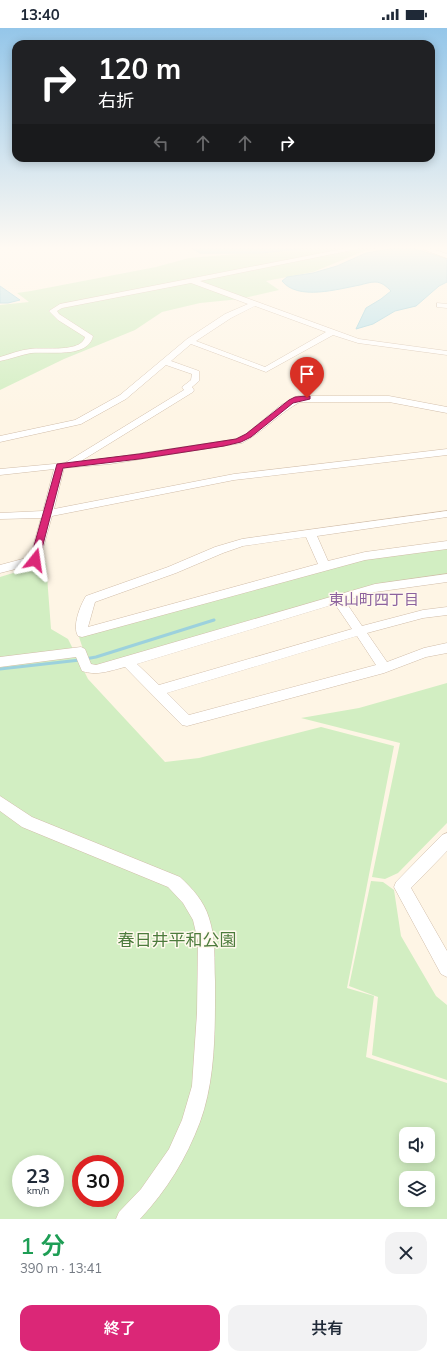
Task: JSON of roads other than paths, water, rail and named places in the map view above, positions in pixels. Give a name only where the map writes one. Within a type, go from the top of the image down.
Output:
[{"type":"street","points":[[0,359],[30,352],[70,350],[82,347],[88,341],[89,336],[84,331],[57,316],[53,311],[60,306],[78,303]]},
{"type":"street","points":[[250,303],[331,333],[358,341],[447,353]]},
{"type":"street","points":[[0,439],[78,422],[123,397],[190,341],[228,316],[254,304]]},
{"type":"street","points":[[190,341],[266,370],[331,333]]},
{"type":"street","points":[[0,569],[35,560],[47,514],[63,466],[190,390],[186,387],[195,381],[196,374],[166,362]]},
{"type":"street","points":[[0,472],[63,466],[239,441],[249,436],[284,407],[298,399],[389,399],[447,410]]},
{"type":"street","points":[[0,516],[47,514],[234,477],[447,452]]},
{"type":"street","points":[[447,514],[242,543],[218,550],[172,570],[90,599],[82,623],[82,633],[365,556],[447,545]]},
{"type":"street","points":[[310,533],[324,566]]},
{"type":"street","points":[[0,662],[81,652],[86,668],[96,670],[128,662],[374,588],[447,578]]},
{"type":"street","points":[[338,599],[384,668]]},
{"type":"street","points":[[156,691],[423,614],[447,612]]},
{"type":"street","points":[[128,662],[187,721],[384,668],[424,653],[447,648]]},
{"type":"street","points":[[0,803],[27,822],[174,882],[189,897],[201,918],[206,942],[206,1013],[201,1086],[191,1121],[176,1156],[148,1196],[126,1219]]},
{"type":"street","points":[[447,840],[402,887],[447,968]]},
{"type":"water","points":[[375,303],[420,303],[416,306],[395,311],[373,324],[356,329],[366,308]]},
{"type":"waterway","points":[[85,659],[96,657],[214,620]]},
{"type":"waterway","points":[[0,669],[80,660]]},
{"type":"district","name":"東山町四丁目","points":[[374,599]]},
{"type":"park label","name":"春日井平和公園","points":[[177,939]]}]
